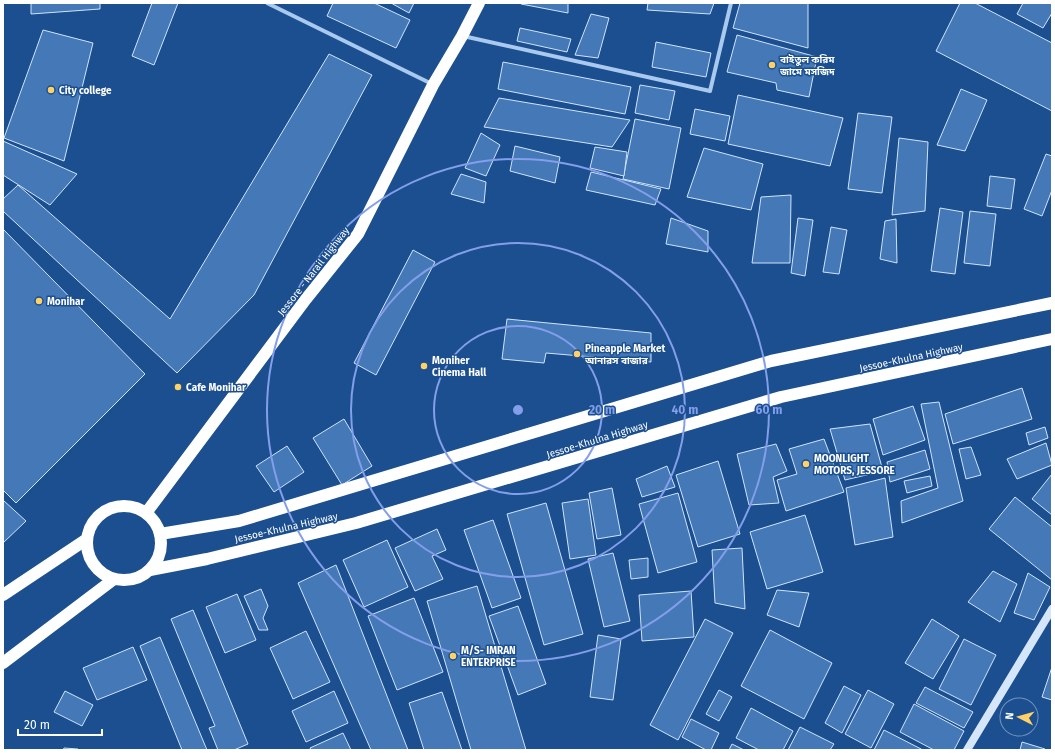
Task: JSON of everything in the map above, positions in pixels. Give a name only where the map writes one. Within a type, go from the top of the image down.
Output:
[{"type":"highway","name":"Jessore - Narail Highway","points":[[146,513],[306,299],[358,234],[433,85],[462,36],[479,3]]},
{"type":"highway","name":"Jessoe-Khulna Highway","points":[[160,534],[239,521],[771,361],[1052,303]]},
{"type":"highway","name":"Jessoe-Khulna Highway","points":[[150,570],[207,559],[356,523],[780,397],[1052,339]]},
{"type":"highway","points":[[121,506],[134,507],[146,513],[154,522],[160,534],[161,547],[158,559],[150,570],[139,577],[126,581],[114,579],[102,574],[93,564],[88,552],[87,540],[90,527],[98,516],[108,509],[121,506]]},
{"type":"highway","points":[[3,595],[87,540]]},
{"type":"highway","points":[[3,663],[114,579]]},
{"type":"street","points":[[267,3],[433,85]]},
{"type":"street","points":[[462,36],[710,91],[731,3]]},
{"type":"street","points":[[967,750],[1052,609]]},
{"type":"building","points":[[31,3],[100,3],[100,9],[31,14]]},
{"type":"building","points":[[152,3],[178,3],[154,65],[132,56]]},
{"type":"building","points":[[333,3],[374,3],[410,20],[396,48],[327,16]]},
{"type":"building","points":[[391,3],[414,3],[409,13]]},
{"type":"building","points":[[568,3],[568,13],[521,4]]},
{"type":"building","points":[[648,3],[714,3],[710,14],[647,10]]},
{"type":"building","points":[[740,3],[808,3],[808,48],[733,28]]},
{"type":"building","points":[[960,3],[975,3],[1052,43],[1052,111],[936,51]]},
{"type":"building","points":[[1023,3],[1052,3],[1052,13],[1043,28],[1017,14]]},
{"type":"building","points":[[591,14],[609,18],[598,58],[575,55]]},
{"type":"building","points":[[520,28],[571,39],[567,52],[517,41]]},
{"type":"building","name":"City college","points":[[43,30],[93,43],[64,161],[4,138]]},
{"type":"building","name":"বাইতুল করিম জামে মসজিদ","points":[[737,35],[817,57],[809,97],[777,90],[776,83],[727,72]]},
{"type":"building","points":[[656,42],[711,53],[706,77],[652,67]]},
{"type":"building","points":[[329,54],[372,75],[254,295],[177,373],[3,211],[3,199],[18,185],[170,319]]},
{"type":"building","points":[[503,62],[631,87],[625,114],[498,89]]},
{"type":"building","points":[[640,85],[675,91],[669,120],[635,113]]},
{"type":"building","points":[[961,89],[987,100],[965,151],[937,145]]},
{"type":"building","points":[[738,95],[843,118],[830,166],[728,144]]},
{"type":"building","points":[[499,98],[630,120],[612,147],[484,127]]},
{"type":"building","points":[[695,109],[730,116],[725,141],[690,134]]},
{"type":"building","points":[[858,113],[892,117],[882,193],[848,189]]},
{"type":"building","points":[[635,119],[681,128],[669,189],[623,179]]},
{"type":"building","points":[[481,133],[500,145],[486,176],[465,168]]},
{"type":"building","points":[[899,138],[928,142],[925,211],[892,215]]},
{"type":"building","points":[[3,141],[77,174],[50,205],[3,175]]},
{"type":"building","points":[[515,146],[560,157],[555,183],[510,171]]},
{"type":"building","points":[[595,147],[627,152],[624,176],[590,168]]},
{"type":"building","points":[[704,148],[763,164],[751,210],[687,197]]},
{"type":"building","points":[[1046,154],[1052,156],[1052,190],[1042,216],[1024,209]]},
{"type":"building","points":[[591,172],[661,189],[655,205],[586,190]]},
{"type":"building","points":[[461,174],[486,182],[484,203],[451,194]]},
{"type":"building","points":[[990,176],[1015,179],[1011,209],[987,206]]},
{"type":"building","points":[[791,195],[790,263],[752,263],[761,197]]},
{"type":"building","points":[[940,208],[963,212],[955,274],[931,271]]},
{"type":"building","points":[[970,211],[996,214],[990,266],[964,263]]},
{"type":"building","points":[[671,218],[708,231],[708,252],[666,244]]},
{"type":"building","points":[[798,218],[813,220],[805,276],[791,273]]},
{"type":"building","points":[[896,219],[897,263],[880,259],[885,221]]},
{"type":"building","points":[[831,227],[847,230],[839,274],[823,272]]},
{"type":"building","name":"Monihar","points":[[3,229],[145,374],[16,503],[3,490]]},
{"type":"building","points":[[413,250],[435,262],[376,375],[354,363]]},
{"type":"building","points":[[507,319],[651,333],[651,362],[546,353],[544,363],[502,359]]},
{"type":"building","points":[[1022,388],[1032,419],[953,444],[945,414]]},
{"type":"building","points":[[939,402],[963,501],[902,523],[901,501],[938,488],[921,404]]},
{"type":"building","points":[[913,406],[925,440],[883,455],[873,419]]},
{"type":"building","points":[[344,419],[372,466],[342,485],[313,438]]},
{"type":"building","points":[[870,424],[883,471],[845,480],[830,429]]},
{"type":"building","points":[[1045,427],[1048,438],[1029,445],[1026,433]]},
{"type":"building","points":[[824,439],[844,492],[786,511],[777,480],[797,474],[789,449]]},
{"type":"building","points":[[1046,443],[1052,465],[1017,479],[1007,459]]},
{"type":"building","points":[[776,444],[787,471],[773,477],[779,503],[749,505],[737,454]]},
{"type":"building","points":[[287,446],[304,472],[274,492],[256,466]]},
{"type":"building","points":[[971,447],[981,475],[966,479],[959,449]]},
{"type":"building","points":[[925,450],[930,469],[890,482],[887,462]]},
{"type":"building","points":[[718,461],[740,534],[698,547],[676,475]]},
{"type":"building","points":[[667,466],[675,487],[642,497],[636,479]]},
{"type":"building","points":[[1052,474],[1052,515],[1032,499]]},
{"type":"building","points":[[930,476],[932,486],[907,493],[904,481]]},
{"type":"building","points":[[885,478],[893,537],[855,545],[846,488]]},
{"type":"building","points":[[612,488],[621,535],[597,539],[589,493]]},
{"type":"building","points":[[678,493],[697,562],[658,573],[639,504]]},
{"type":"building","points":[[1015,497],[1052,527],[1052,580],[989,529]]},
{"type":"building","points":[[588,499],[596,555],[570,559],[562,503]]},
{"type":"building","points":[[3,500],[26,521],[3,543]]},
{"type":"building","points":[[546,503],[583,634],[544,645],[507,514]]},
{"type":"building","points":[[805,515],[823,572],[767,589],[750,532]]},
{"type":"building","points":[[493,520],[521,598],[492,608],[464,530]]},
{"type":"building","points":[[437,529],[446,550],[432,556],[443,579],[415,591],[395,548]]},
{"type":"building","points":[[387,540],[408,587],[364,607],[343,560]]},
{"type":"building","points":[[742,548],[745,609],[715,603],[712,550]]},
{"type":"building","points":[[613,553],[630,621],[604,627],[588,559]]},
{"type":"building","points":[[648,558],[648,577],[631,579],[629,560]]},
{"type":"building","points":[[336,565],[408,750],[371,750],[298,583]]},
{"type":"building","points":[[993,571],[1017,584],[1000,622],[968,602]]},
{"type":"building","points":[[1028,573],[1050,587],[1034,620],[1014,613]]},
{"type":"building","points":[[477,586],[526,750],[471,750],[427,601]]},
{"type":"building","points":[[261,589],[268,606],[263,618],[268,630],[259,630],[244,596]]},
{"type":"building","points":[[777,590],[809,593],[799,627],[767,615]]},
{"type":"building","points":[[691,591],[694,637],[642,641],[639,595]]},
{"type":"building","points":[[237,594],[256,640],[225,653],[206,607]]},
{"type":"building","points":[[414,598],[443,672],[397,690],[368,616]]},
{"type":"building","points":[[518,606],[546,684],[518,695],[489,616]]},
{"type":"building","points":[[193,610],[248,744],[234,750],[218,750],[209,728],[215,726],[171,619]]},
{"type":"building","points":[[705,619],[733,633],[678,740],[650,725]]},
{"type":"building","points":[[932,619],[959,636],[933,679],[905,663]]},
{"type":"building","points":[[770,630],[832,663],[804,719],[741,686]]},
{"type":"building","points":[[306,631],[330,682],[293,699],[270,648]]},
{"type":"building","points":[[598,635],[621,639],[613,700],[590,697]]},
{"type":"building","points":[[160,637],[207,750],[182,750],[140,646]]},
{"type":"building","points":[[964,639],[996,655],[971,705],[939,689]]},
{"type":"building","points":[[133,647],[147,680],[97,700],[83,668]]},
{"type":"building","points":[[1052,667],[1052,700],[1042,697]]},
{"type":"building","points":[[844,686],[861,695],[842,733],[825,723]]},
{"type":"building","points":[[925,687],[973,712],[964,728],[916,703]]},
{"type":"building","points":[[719,690],[732,697],[719,721],[706,714]]},
{"type":"building","points":[[868,690],[894,704],[871,748],[845,734]]},
{"type":"building","points":[[65,691],[93,705],[82,726],[54,712]]},
{"type":"building","points":[[334,691],[348,723],[306,742],[292,711]]},
{"type":"building","points":[[442,692],[462,750],[424,750],[409,703]]},
{"type":"building","points":[[914,704],[964,731],[954,750],[934,750],[900,732]]},
{"type":"building","points":[[751,708],[793,731],[783,750],[759,750],[736,738]]},
{"type":"building","points":[[691,719],[719,733],[711,750],[706,750],[682,737]]},
{"type":"building","points":[[800,727],[834,744],[830,750],[788,750]]},
{"type":"building","points":[[884,730],[923,750],[874,750]]},
{"type":"building","points":[[343,733],[351,750],[311,750],[310,748]]},
{"type":"building","points":[[1022,742],[1045,749],[1045,750],[1020,750]]},
{"type":"building","points":[[732,744],[744,750],[729,750]]},
{"type":"building","points":[[64,748],[78,749],[79,750],[63,750]]},
{"type":"place","name":"বাইতুল করিম জামে মসজিদ","points":[[772,65]]},
{"type":"place","name":"City college","points":[[51,90]]},
{"type":"place","name":"Monihar","points":[[39,301]]},
{"type":"place","name":"Pineapple Market আনারস বাজার","points":[[577,354]]},
{"type":"place","name":"Moniher Cinema Hall","points":[[424,366]]},
{"type":"place","name":"Cafe Monihar","points":[[178,387]]},
{"type":"place","name":"MOONLIGHT MOTORS, JESSORE","points":[[806,464]]},
{"type":"place","name":"M/S- IMRAN ENTERPRISE","points":[[453,656]]}]
